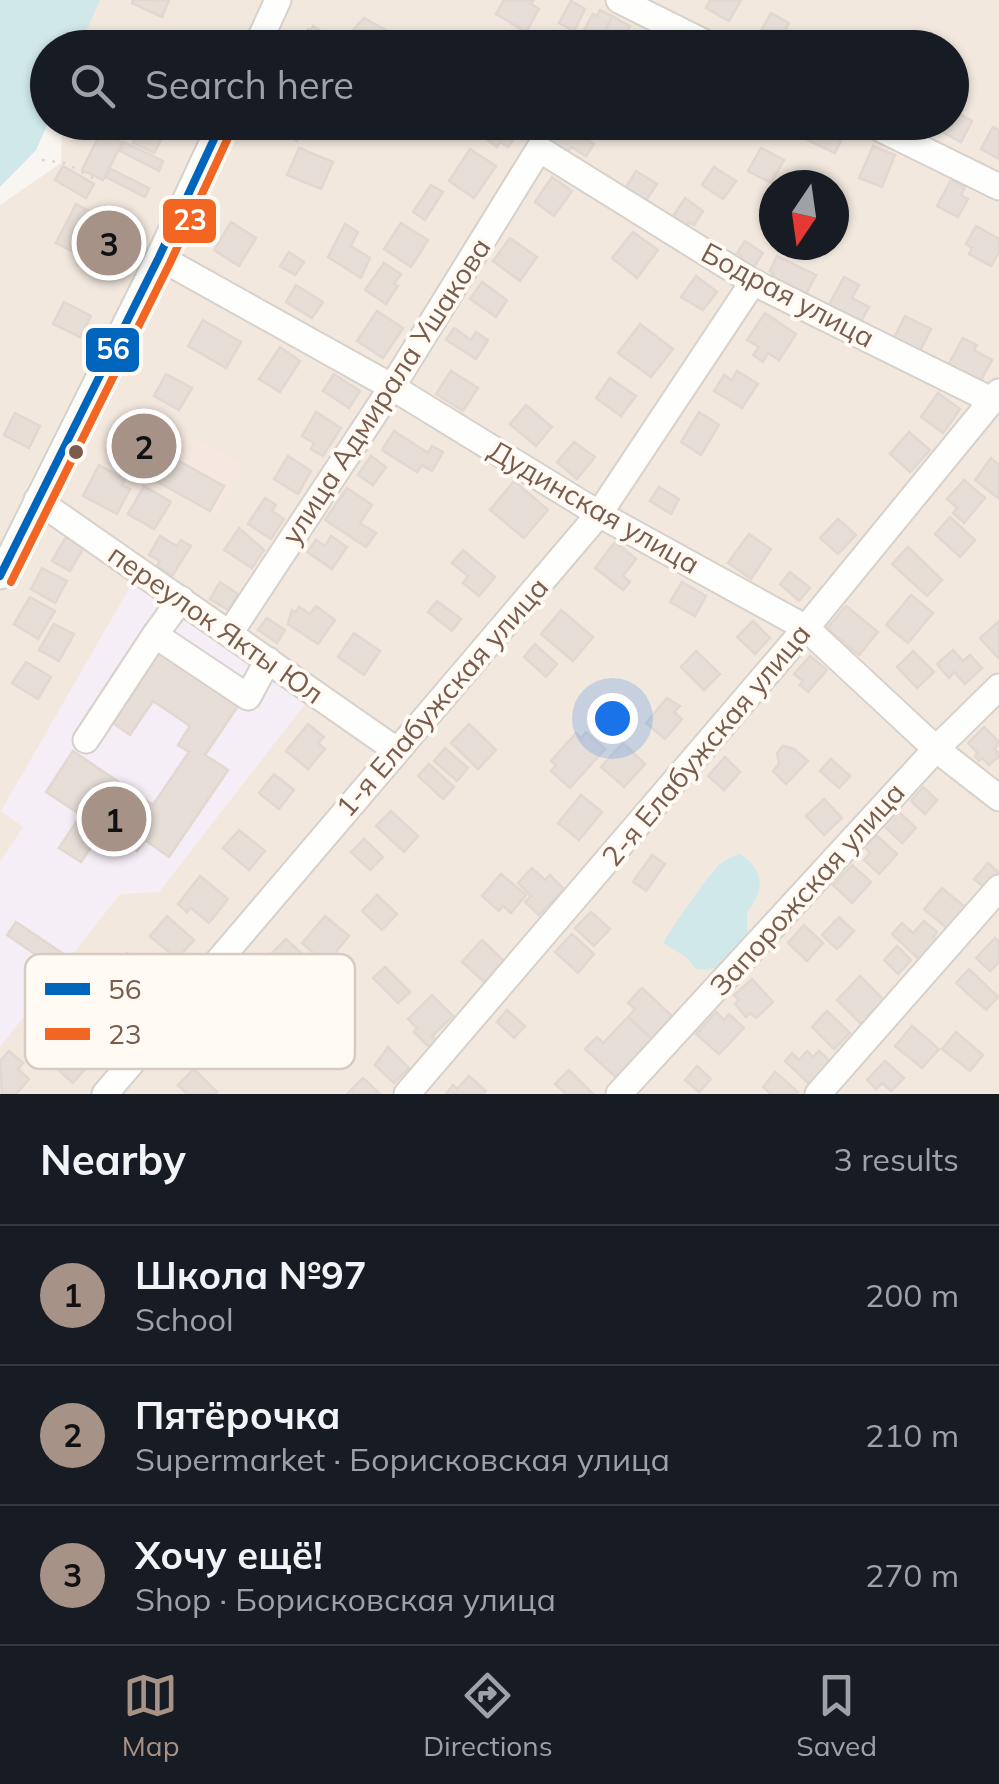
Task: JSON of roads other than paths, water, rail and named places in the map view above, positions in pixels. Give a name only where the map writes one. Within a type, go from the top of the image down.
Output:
[{"type":"street","points":[[264,30],[278,0]]},
{"type":"street","points":[[619,0],[679,30]]},
{"type":"street","points":[[0,576],[214,140]]},
{"type":"street","points":[[904,140],[999,186]]},
{"type":"street","name":"Бодрая улица","points":[[539,149],[753,282],[995,396]]},
{"type":"street","name":"улица Адмирала Ушакова","points":[[230,632],[392,387],[539,149]]},
{"type":"street","name":"Дудинская улица","points":[[159,257],[392,387],[599,514],[806,628],[936,748],[999,798]]},
{"type":"street","name":"1-я Елабужская улица","points":[[223,954],[599,514],[753,282]]},
{"type":"street","name":"2-я Елабужская улица","points":[[408,1094],[806,628],[995,396]]},
{"type":"street","name":"переулок Якты Юл","points":[[37,500],[396,750]]},
{"type":"street","points":[[86,740],[181,599]]},
{"type":"street","points":[[154,635],[248,697],[268,660]]},
{"type":"street","name":"Запорожская улица","points":[[619,1094],[936,748],[999,687]]},
{"type":"street","points":[[818,1094],[999,888]]},
{"type":"street","name":"1-я Елабужская улица","points":[[105,1094],[126,1069]]},
{"type":"water","points":[[0,0],[100,0],[87,30],[30,30],[30,140],[40,140],[36,150],[0,187]]},
{"type":"water","points":[[740,854],[754,867],[760,881],[757,896],[747,912],[747,938],[718,966],[695,968],[664,943],[715,870]]},
{"type":"place","name":"Хочу ещё!","points":[[109,243]]},
{"type":"place","name":"Пятёрочка","points":[[144,446]]},
{"type":"place","name":"Школа №97","points":[[114,819]]}]
